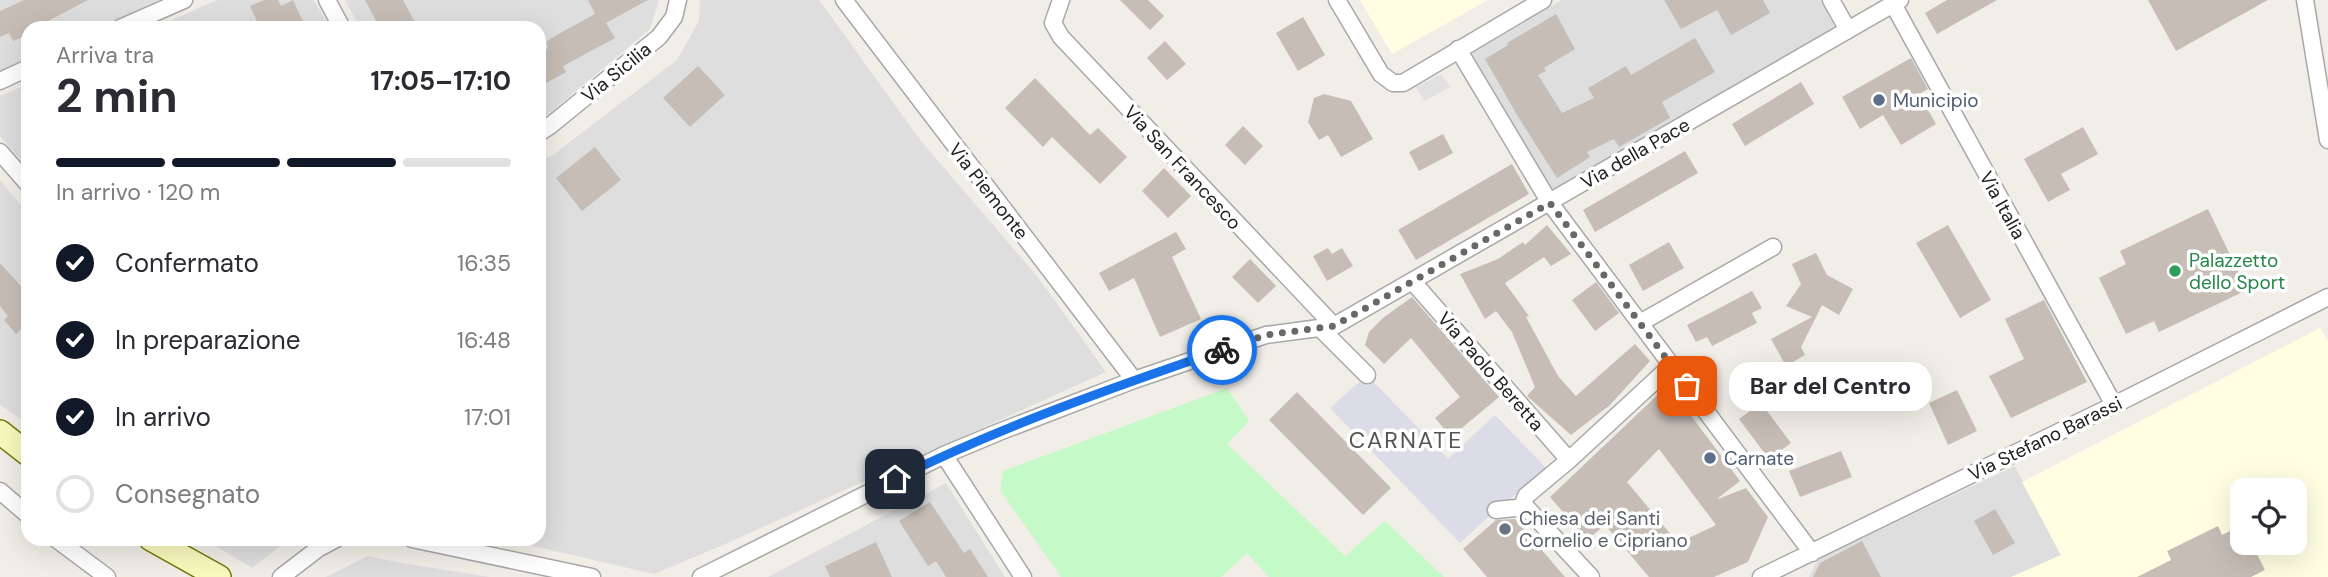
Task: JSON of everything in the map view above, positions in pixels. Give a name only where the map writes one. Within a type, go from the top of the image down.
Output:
[{"type":"main road","points":[[0,432],[21,448]]},
{"type":"main road","points":[[164,546],[219,577]]},
{"type":"street","points":[[136,21],[184,0]]},
{"type":"street","points":[[327,0],[338,21]]},
{"type":"street","name":"Via Sicilia","points":[[546,128],[659,37],[674,17],[678,0]]},
{"type":"street","name":"Via Piemonte","points":[[844,0],[1135,380]]},
{"type":"street","name":"Via San Francesco","points":[[1061,0],[1053,23],[1061,37],[1367,374]]},
{"type":"street","points":[[1337,0],[1381,74],[1393,83],[1403,83],[1458,48],[1544,0]]},
{"type":"street","points":[[1831,0],[1848,30]]},
{"type":"street","points":[[2305,0],[2328,140]]},
{"type":"street","name":"Via della Pace","points":[[1327,328],[1413,282],[1896,2]]},
{"type":"street","name":"Via Italia","points":[[1896,2],[1906,29],[2114,405]]},
{"type":"street","points":[[1458,48],[1550,203],[1812,553]]},
{"type":"street","points":[[0,80],[21,71]]},
{"type":"street","points":[[0,152],[21,176]]},
{"type":"street","points":[[1640,323],[1773,247]]},
{"type":"street","name":"Via Paolo Beretta","points":[[1413,282],[1569,460]]},
{"type":"street","name":"Via Stefano Barassi","points":[[1761,577],[1796,569],[1812,553],[2328,297]]},
{"type":"street","points":[[701,577],[944,455],[1135,380],[1266,335],[1327,328]]},
{"type":"street","points":[[1591,577],[1525,504],[1526,496],[1672,365]]},
{"type":"street","points":[[944,455],[1023,577]]},
{"type":"street","points":[[0,491],[21,509]]},
{"type":"street","points":[[1496,510],[1525,504]]},
{"type":"street","points":[[66,546],[107,577]]},
{"type":"street","points":[[281,577],[323,546]]},
{"type":"street","points":[[445,546],[592,577]]},
{"type":"shaded area","points":[[0,0],[160,0],[113,21],[21,21],[21,62],[0,71]]},
{"type":"shaded area","points":[[217,0],[314,0],[326,21],[170,21]]},
{"type":"shaded area","points":[[345,0],[659,0],[650,29],[546,116],[546,21],[356,21]]},
{"type":"shaded area","points":[[700,0],[819,0],[921,141],[1037,276],[1106,372],[654,574],[534,546],[546,546],[546,158],[677,60],[699,21]]},
{"type":"shaded area","points":[[1360,0],[1488,0],[1392,54]]},
{"type":"shaded area","points":[[1562,0],[1820,0],[1837,31],[1555,194],[1469,53]]},
{"type":"shaded area","points":[[1441,74],[1450,87],[1424,101],[1416,87]]},
{"type":"shaded area","points":[[21,87],[21,160],[0,136],[0,96]]},
{"type":"shaded area","points":[[0,180],[21,206],[21,419],[0,405]]},
{"type":"shaded area","points":[[2320,328],[2328,341],[2328,577],[2011,577],[2061,555],[2022,482]]},
{"type":"shaded area","points":[[1367,375],[1448,459],[1495,415],[1547,469],[1460,543],[1330,408]]},
{"type":"shaded area","points":[[2015,466],[2061,556],[2011,577],[1809,577],[1818,559]]},
{"type":"shaded area","points":[[946,483],[1005,577],[768,577]]},
{"type":"shaded area","points":[[216,546],[280,546],[252,568]]},
{"type":"shaded area","points":[[368,556],[401,563],[490,577],[326,577]]},
{"type":"green space","points":[[1227,388],[1249,421],[1227,444],[1345,556],[1385,521],[1444,577],[1269,577],[1247,553],[1221,577],[1061,577],[1000,490],[1003,471]]},
{"type":"building","points":[[24,0],[88,0],[48,21],[21,21],[21,38],[13,41],[9,33],[0,37],[0,11]]},
{"type":"building","points":[[264,0],[278,0],[281,6],[293,0],[303,21],[257,21],[250,6]]},
{"type":"building","points":[[365,0],[403,0],[414,21],[376,21]]},
{"type":"building","points":[[588,0],[648,0],[606,23],[615,38],[563,66],[566,72],[546,83],[546,42],[595,14]]},
{"type":"building","points":[[1120,0],[1148,0],[1164,16],[1150,30]]},
{"type":"building","points":[[1664,0],[1763,0],[1770,13],[1731,35],[1717,10],[1681,29]]},
{"type":"building","points":[[1947,0],[1997,0],[1937,34],[1925,13]]},
{"type":"building","points":[[2148,0],[2268,0],[2176,51]]},
{"type":"building","points":[[1556,14],[1575,49],[1544,68],[1546,71],[1538,75],[1562,113],[1594,98],[1588,88],[1626,66],[1631,75],[1695,38],[1715,72],[1662,102],[1670,118],[1619,147],[1614,139],[1587,152],[1590,157],[1557,178],[1485,59]]},
{"type":"building","points":[[1303,17],[1325,55],[1298,71],[1276,33]]},
{"type":"building","points":[[1165,41],[1186,64],[1167,80],[1147,58]]},
{"type":"building","name":"Municipio","points":[[1911,58],[1928,89],[1919,94],[1936,124],[1901,145],[1883,115],[1860,129],[1842,97]]},
{"type":"building","points":[[698,66],[725,95],[690,127],[663,98]]},
{"type":"building","points":[[1035,78],[1090,135],[1098,128],[1127,157],[1100,184],[1052,137],[1043,147],[1005,108]]},
{"type":"building","points":[[1801,82],[1814,104],[1745,146],[1732,124]]},
{"type":"building","points":[[1324,94],[1351,101],[1373,139],[1341,157],[1328,135],[1319,140],[1308,122],[1314,98]]},
{"type":"building","points":[[1243,126],[1263,146],[1245,165],[1225,145]]},
{"type":"building","points":[[2083,127],[2098,154],[2061,174],[2070,190],[2048,202],[2024,159]]},
{"type":"building","points":[[1443,134],[1453,153],[1419,171],[1409,152]]},
{"type":"building","points":[[595,147],[621,180],[582,211],[556,178]]},
{"type":"building","points":[[1685,151],[1698,173],[1595,232],[1583,210]]},
{"type":"building","points":[[1512,164],[1529,194],[1416,260],[1398,230]]},
{"type":"building","points":[[1164,168],[1191,196],[1168,218],[1142,191]]},
{"type":"building","name":"Palazzetto dello Sport","points":[[2208,209],[2247,290],[2159,332],[2154,321],[2126,334],[2099,278],[2126,264],[2120,251]]},
{"type":"building","points":[[1547,225],[1571,254],[1551,266],[1544,257],[1505,283],[1529,316],[1526,317],[1558,376],[1576,396],[1635,344],[1650,361],[1610,405],[1571,435],[1527,396],[1535,387],[1512,332],[1496,311],[1485,319],[1460,274],[1498,259],[1523,242],[1525,245]]},
{"type":"building","points":[[1948,225],[1991,300],[1960,318],[1916,243]]},
{"type":"building","points":[[1176,232],[1186,249],[1172,257],[1201,319],[1160,337],[1134,278],[1109,291],[1099,273]]},
{"type":"building","points":[[1669,242],[1684,268],[1643,291],[1629,265]]},
{"type":"building","points":[[1328,248],[1332,254],[1342,248],[1353,266],[1327,281],[1313,256]]},
{"type":"building","points":[[1816,253],[1827,275],[1853,289],[1839,315],[1822,305],[1801,347],[1805,355],[1786,366],[1771,339],[1812,317],[1786,306],[1801,284],[1792,264]]},
{"type":"building","points":[[1250,259],[1276,286],[1258,303],[1232,277]]},
{"type":"building","points":[[0,263],[21,286],[21,329],[16,334],[4,320],[8,316],[0,306]]},
{"type":"building","points":[[1596,282],[1619,313],[1595,331],[1572,300]]},
{"type":"building","points":[[1752,291],[1762,308],[1752,313],[1757,323],[1712,346],[1707,337],[1696,342],[1687,325]]},
{"type":"building","points":[[1412,297],[1499,397],[1451,437],[1435,418],[1460,397],[1411,338],[1384,364],[1365,345],[1369,332]]},
{"type":"building","points":[[2044,300],[2087,382],[2011,418],[1989,376],[2024,359],[2005,319]]},
{"type":"building","points":[[1668,385],[1740,481],[1718,499],[1746,488],[1768,517],[1748,562],[1714,577],[1649,577],[1605,525],[1587,540],[1550,497]],"holes":[[[1659,449],[1716,525],[1678,543],[1627,482]]]},
{"type":"building","points":[[1957,390],[1977,431],[1948,445],[1929,403]]},
{"type":"building","points":[[1297,392],[1391,488],[1363,515],[1269,420]]},
{"type":"building","points":[[1761,403],[1791,443],[1769,459],[1739,419]]},
{"type":"building","points":[[1841,451],[1852,477],[1800,497],[1789,471]]},
{"type":"building","points":[[930,502],[964,553],[970,549],[988,577],[946,577],[936,561],[928,566],[899,521]]},
{"type":"building","points":[[1995,509],[2015,543],[1993,555],[1974,521]]},
{"type":"building","name":"Chiesa dei Santi Cornelio e Cipriano","points":[[1515,519],[1565,577],[1487,577],[1463,549],[1496,520]]},
{"type":"building","points":[[2218,526],[2222,535],[2230,531],[2230,555],[2258,555],[2265,570],[2251,577],[2137,577],[2171,560],[2167,551]]},
{"type":"building","points":[[1862,541],[1881,577],[1813,577],[1820,563]]},
{"type":"building","points":[[876,542],[892,577],[830,577],[825,566]]},
{"type":"way so far","points":[[1222,350],[1266,335],[1334,326],[1550,203],[1687,386]]},
{"type":"place","name":"Municipio","points":[[1879,100]]},
{"type":"place","name":"Palazzetto dello Sport","points":[[2175,271]]},
{"type":"place","name":"Bar del Centro","points":[[1687,386]]},
{"type":"place","name":"Carnate","points":[[1710,458]]},
{"type":"place","name":"Chiesa dei Santi Cornelio e Cipriano","points":[[1505,529]]},
{"type":"district","name":"CARNATE","points":[[1406,440]]},
{"type":"route","points":[[895,479],[999,432],[1222,350]]}]
